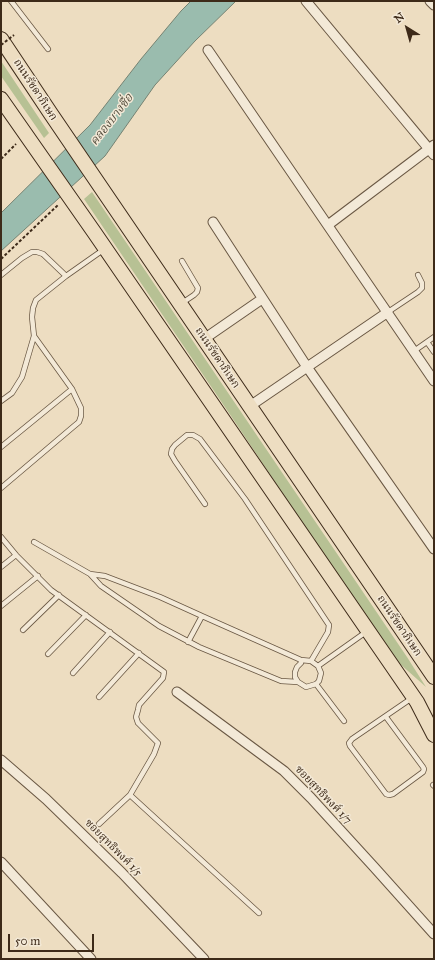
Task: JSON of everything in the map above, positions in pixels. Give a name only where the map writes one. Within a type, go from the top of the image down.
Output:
[{"type":"main road","name":"ถนนรัชดาภิเษก","points":[[7,37],[51,114],[434,677]]},
{"type":"main road","points":[[1,99],[21,139],[94,232],[415,700],[434,735]]},
{"type":"main road","points":[[415,700],[434,721]]},
{"type":"street","points":[[306,1],[432,149],[328,225]]},
{"type":"street","points":[[430,1],[434,5]]},
{"type":"street","points":[[208,50],[434,381]]},
{"type":"street","points":[[213,222],[307,367],[434,549]]},
{"type":"street","points":[[204,339],[262,298]]},
{"type":"street","points":[[250,406],[388,312]]},
{"type":"street","name":"ซอยสุทธิพงศ์ 1/7","points":[[177,692],[284,771],[348,838],[434,934]]},
{"type":"street","name":"ซอยสุทธิพงศ์ 1/5","points":[[1,760],[46,799],[122,873],[204,959]]},
{"type":"street","points":[[1,862],[92,959]]},
{"type":"lane","points":[[11,1],[48,49]]},
{"type":"lane","points":[[1,401],[12,393],[22,377],[34,336],[32,317],[36,300],[105,248]]},
{"type":"lane","points":[[1,275],[22,258],[32,252],[37,252],[43,254],[66,276]]},
{"type":"lane","points":[[180,304],[194,295],[198,288],[182,262]]},
{"type":"lane","points":[[388,312],[422,288],[422,283],[418,275]]},
{"type":"lane","points":[[1,488],[79,422],[81,408],[72,389],[34,336]]},
{"type":"lane","points":[[414,351],[434,337]]},
{"type":"lane","points":[[427,342],[434,352]]},
{"type":"lane","points":[[1,447],[72,389]]},
{"type":"lane","points":[[205,504],[171,454],[175,445],[187,434],[197,437],[205,445],[245,499],[329,625],[328,632],[311,661]]},
{"type":"lane","points":[[1,537],[16,555],[51,590],[164,672],[157,685],[139,705],[136,717],[138,724],[158,743],[154,754],[130,794],[98,824]]},
{"type":"lane","points":[[34,542],[90,574],[102,586],[159,626],[198,648],[281,682],[298,682]]},
{"type":"lane","points":[[1,567],[16,555]]},
{"type":"lane","points":[[90,574],[105,576],[160,597],[301,660],[311,661],[318,666],[321,673],[319,681],[316,684],[306,687],[298,682],[295,677],[295,672],[301,663],[301,660]]},
{"type":"lane","points":[[1,606],[38,576]]},
{"type":"lane","points":[[23,630],[59,595]]},
{"type":"lane","points":[[48,654],[86,615]]},
{"type":"lane","points":[[188,642],[202,616]]},
{"type":"lane","points":[[318,666],[368,631]]},
{"type":"lane","points":[[73,673],[110,632]]},
{"type":"lane","points":[[99,697],[138,652]]},
{"type":"lane","points":[[316,684],[344,721]]},
{"type":"lane","points":[[386,717],[424,769],[423,772],[393,794],[389,795],[386,794],[349,743],[352,739],[386,717],[415,700]]},
{"type":"lane","points":[[130,794],[259,913]]},
{"type":"path","points":[[1,45],[7,37]]},
{"type":"path","points":[[1,160],[21,139]]},
{"type":"path","points":[[1,259],[58,205]]},
{"type":"shaded area","points":[[1,61],[49,133],[44,138],[1,76]]},
{"type":"shaded area","points":[[92,192],[426,687],[391,656],[84,199]]},
{"type":"water","name":"คลองบางซื่อ","points":[[191,1],[236,1],[195,41],[155,85],[105,156],[1,251],[1,213],[90,125],[141,59]]}]
